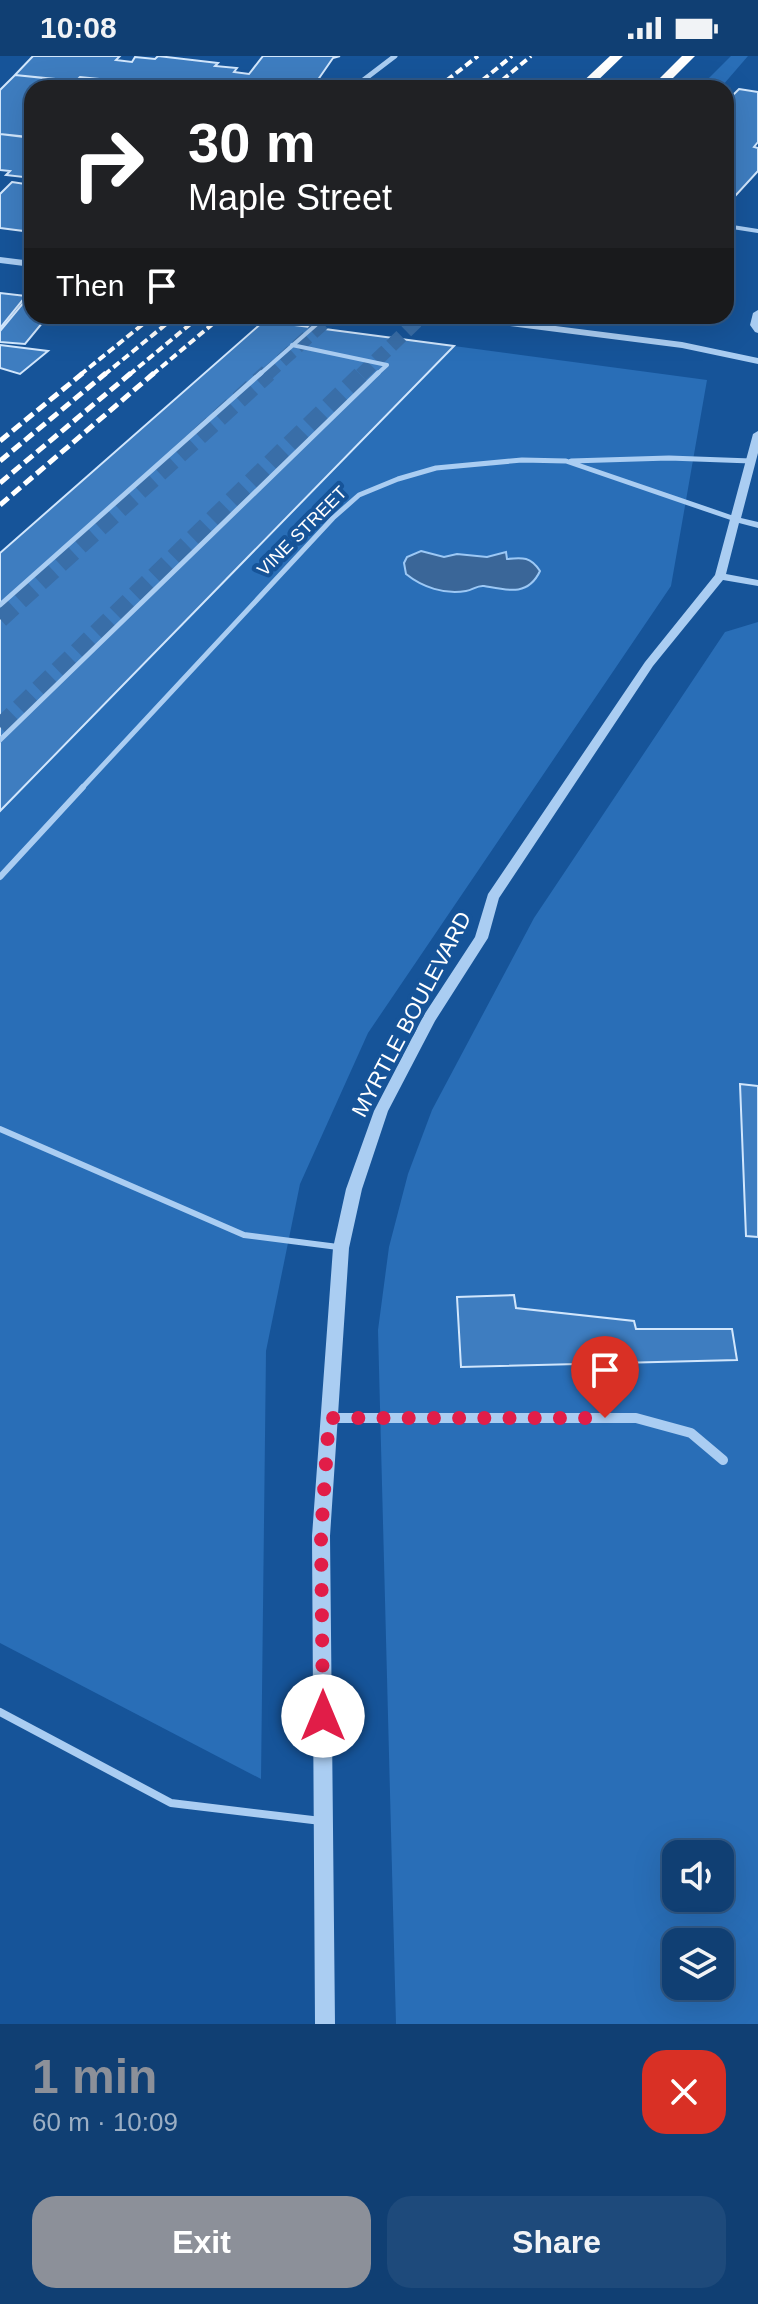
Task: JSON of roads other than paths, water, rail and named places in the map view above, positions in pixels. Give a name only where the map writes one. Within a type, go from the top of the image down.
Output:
[{"type":"highway","points":[[591,80],[617,56]]},
{"type":"highway","points":[[664,80],[689,56]]},
{"type":"street","points":[[364,80],[395,56]]},
{"type":"street","points":[[0,260],[24,263]]},
{"type":"street","points":[[758,313],[755,325],[758,330]]},
{"type":"street","points":[[516,324],[682,345],[758,361]]},
{"type":"street","name":"MYRTLE BOULEVARD","points":[[325,2024],[321,1536],[341,1248],[354,1189],[381,1111],[429,1019],[481,938],[493,897],[649,664],[720,576],[738,520],[758,434]]},
{"type":"street","points":[[738,520],[758,525]]},
{"type":"street","points":[[720,576],[758,583]]},
{"type":"street","points":[[329,1418],[636,1418],[691,1433],[723,1460]]},
{"type":"lane","points":[[734,227],[758,231]]},
{"type":"lane","points":[[0,605],[318,324]]},
{"type":"lane","points":[[0,740],[387,365],[292,345]]},
{"type":"lane","points":[[566,461],[669,458],[751,461]]},
{"type":"lane","name":"VINE STREET","points":[[0,877],[333,518],[359,495],[436,468],[475,462],[566,461],[738,520]]},
{"type":"lane","points":[[0,1129],[244,1235],[341,1248]]},
{"type":"lane","points":[[0,1712],[171,1803],[325,1821]]},
{"type":"tunnel","points":[[266,375],[322,324]]},
{"type":"tunnel","points":[[361,375],[414,324]]},
{"type":"tunnel","points":[[0,619],[268,373]]},
{"type":"tunnel","points":[[0,727],[363,373]]},
{"type":"railway","points":[[447,80],[478,56]]},
{"type":"railway","points":[[483,80],[512,56]]},
{"type":"railway","points":[[502,80],[531,56]]},
{"type":"railway","points":[[80,375],[143,324]]},
{"type":"railway","points":[[104,375],[166,324]]},
{"type":"railway","points":[[129,375],[190,324]]},
{"type":"railway","points":[[152,375],[213,324]]},
{"type":"railway","points":[[0,441],[83,373]]},
{"type":"railway","points":[[0,461],[106,373]]},
{"type":"railway","points":[[0,483],[131,373]]},
{"type":"railway","points":[[0,505],[154,373]]}]
